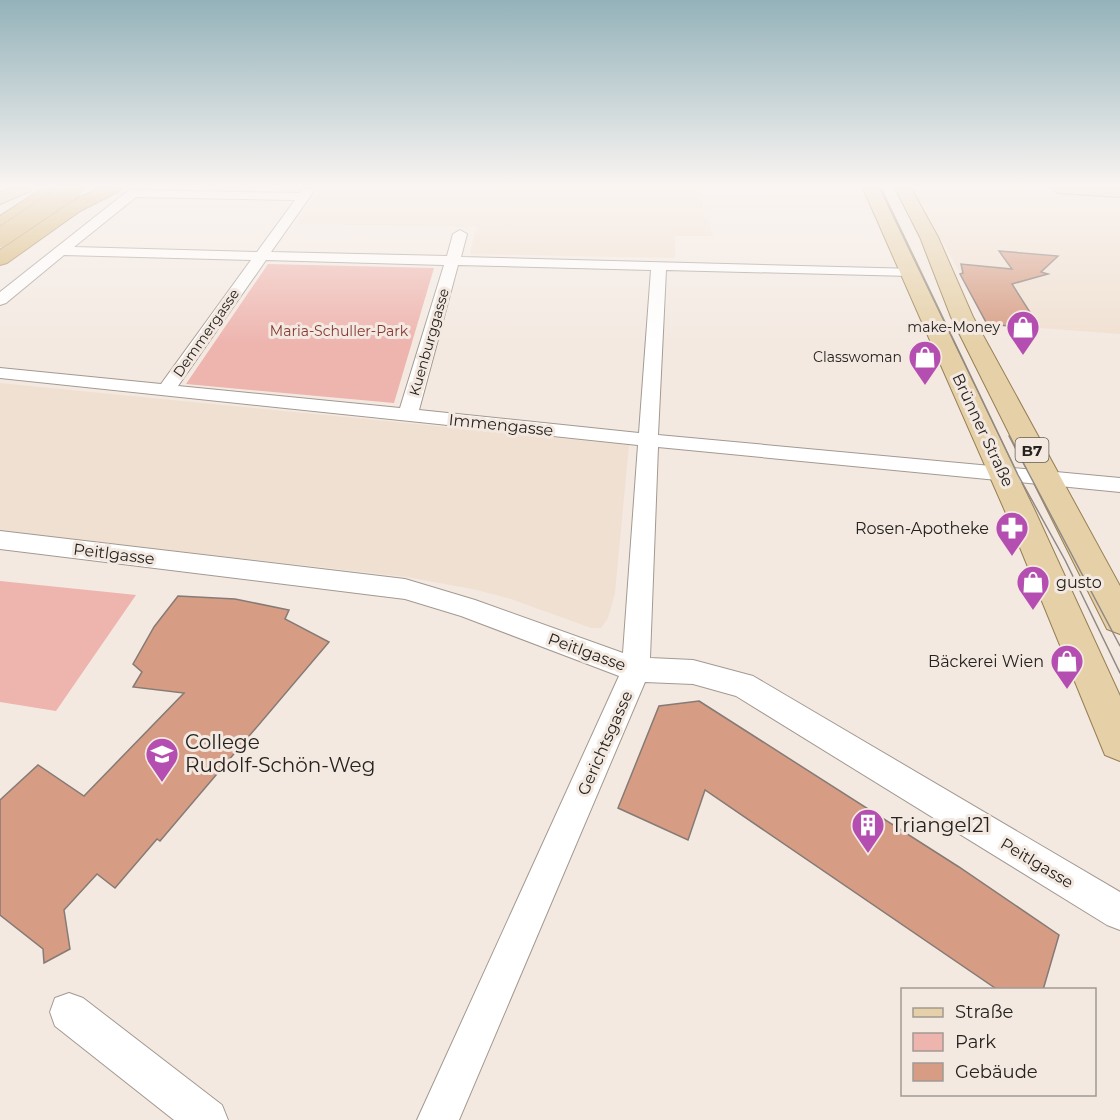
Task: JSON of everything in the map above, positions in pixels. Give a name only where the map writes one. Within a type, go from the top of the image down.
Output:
[{"type":"highway","points":[[0,259],[27,240]]},
{"type":"main road","name":"Brünner Straße","points":[[896,240],[1003,473],[1120,741]]},
{"type":"main road","name":"Brünner Straße","points":[[930,240],[962,317],[1120,618]]},
{"type":"street","points":[[0,300],[75,240]]},
{"type":"street","name":"Demmergasse","points":[[165,391],[273,240]]},
{"type":"street","name":"Kuenburggasse","points":[[408,415],[458,240]]},
{"type":"street","points":[[61,252],[911,272]]},
{"type":"street","name":"Gerichtsgasse","points":[[438,1120],[636,670],[659,266]]},
{"type":"street","name":"Immengasse","points":[[0,374],[1120,485]]},
{"type":"street","name":"Peitlgasse","points":[[0,540],[405,589],[466,607],[636,670],[693,672],[743,685],[1120,912]]},
{"type":"street","points":[[69,1012],[207,1120]]},
{"type":"shaded area","points":[[473,240],[675,240],[675,258],[470,254]]},
{"type":"shaded area","points":[[942,240],[1120,240],[1120,334],[987,324]]},
{"type":"shaded area","points":[[0,383],[629,445],[615,593],[608,618],[601,628],[591,628],[511,599],[407,577],[0,531]]},
{"type":"green space","name":"Maria-Schuller-Park","points":[[268,264],[434,268],[394,403],[186,384]]},
{"type":"green space","points":[[0,581],[136,595],[56,711],[0,702]]},
{"type":"building","points":[[999,251],[1058,256],[1041,272],[1048,274],[1012,284],[1033,317],[1014,316],[1021,327],[987,324],[960,274],[963,273],[961,264],[1012,269]]},
{"type":"building","name":"College Rudolf-Schön-Weg","points":[[178,596],[235,599],[289,610],[285,619],[329,642],[160,841],[157,839],[115,888],[97,874],[64,910],[70,949],[44,963],[43,949],[0,915],[0,800],[38,765],[84,796],[184,693],[133,687],[142,672],[133,664],[154,627]]},
{"type":"building","name":"Triangel21","points":[[699,701],[959,867],[1059,935],[1044,988],[995,988],[705,790],[688,840],[618,808],[659,706]]},
{"type":"tram line","points":[[906,240],[1018,475],[1065,560],[1120,673]]},
{"type":"tram line","points":[[1009,436],[1120,646]]},
{"type":"place","name":"make-Money","points":[[1023,356]]},
{"type":"place","name":"Classwoman","points":[[925,386]]},
{"type":"place","name":"Rosen-Apotheke","points":[[1012,557]]},
{"type":"place","name":"gusto","points":[[1033,611]]},
{"type":"place","name":"Bäckerei Wien","points":[[1067,690]]},
{"type":"place","name":"College Rudolf-Schön-Weg","points":[[162,783]]},
{"type":"place","name":"Triangel21","points":[[868,854]]}]
